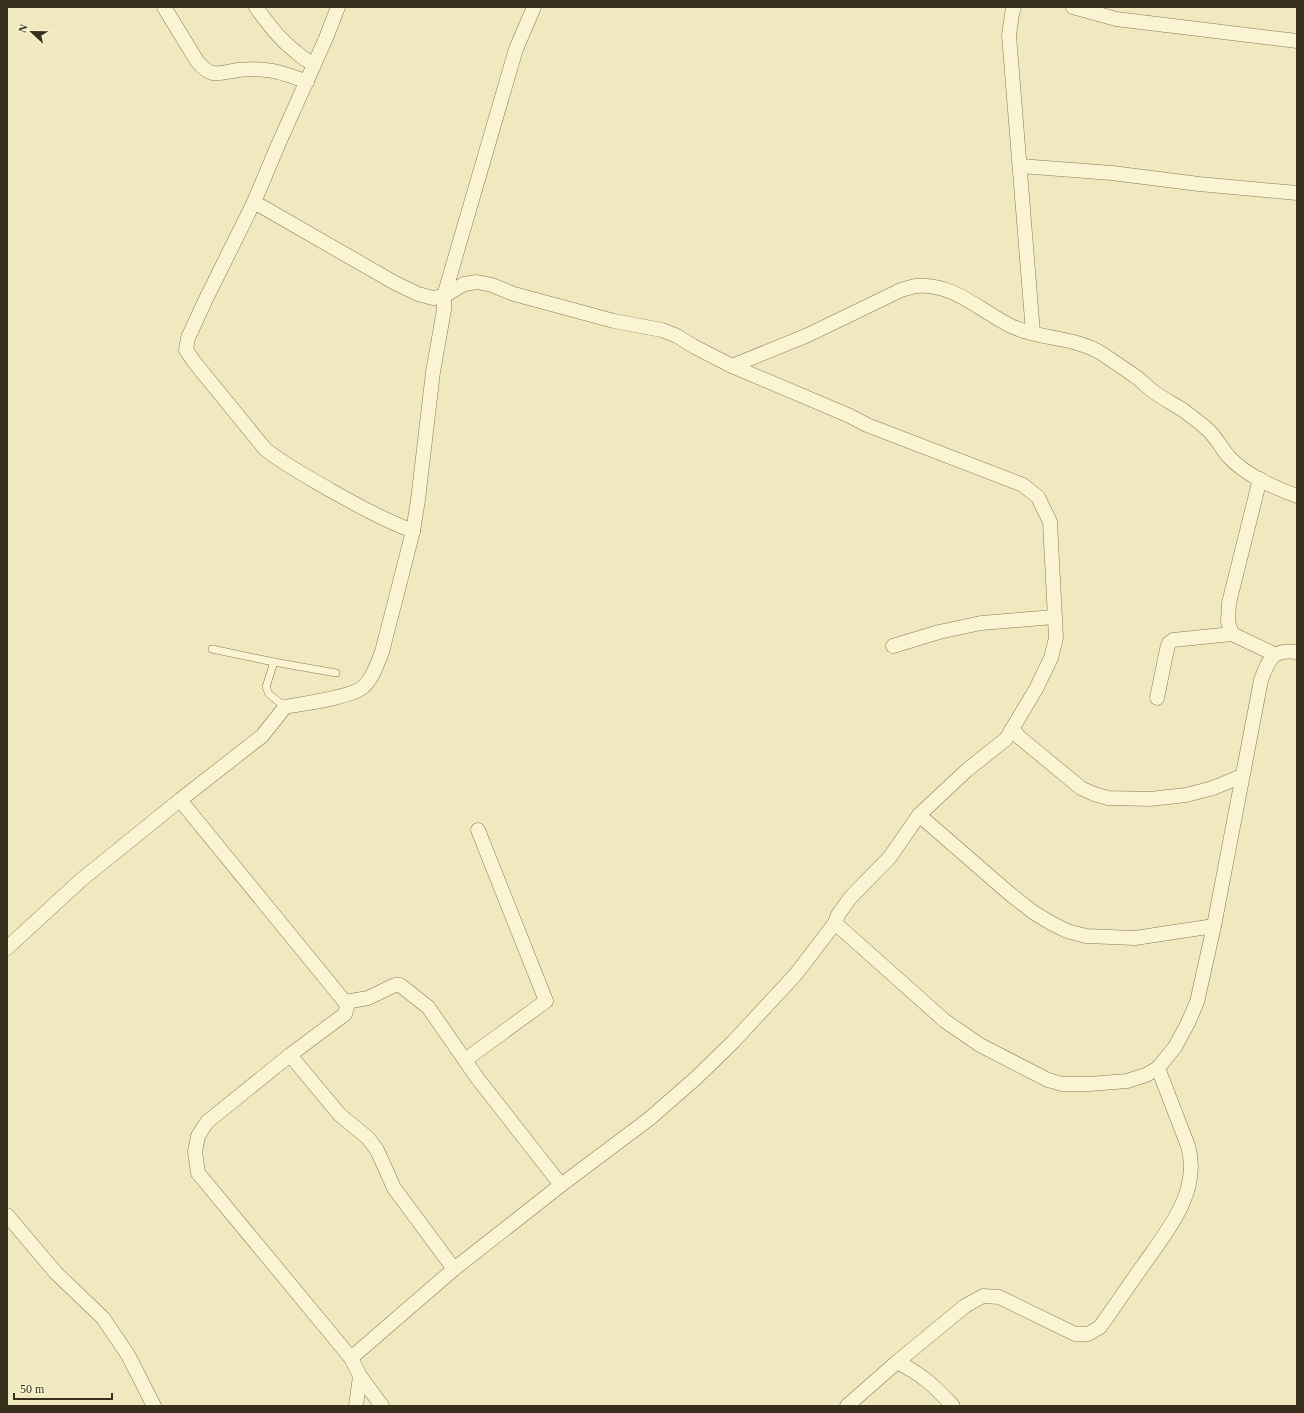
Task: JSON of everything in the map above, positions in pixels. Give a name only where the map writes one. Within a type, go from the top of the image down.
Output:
[{"type":"street","points":[[164,7],[197,61],[210,73],[219,74],[239,70],[255,69],[268,70],[283,73],[307,82]]},
{"type":"street","points":[[256,7],[282,40],[295,52],[314,65]]},
{"type":"street","points":[[338,7],[307,82],[254,202],[188,338],[186,350],[265,449],[273,456],[298,472],[368,511],[413,531]]},
{"type":"street","points":[[7,948],[81,880],[262,736],[282,710],[350,694],[362,689],[369,681],[382,652],[413,531],[422,470],[433,372],[444,310],[444,296],[516,49],[534,7]]},
{"type":"street","points":[[1014,7],[1009,35],[1033,333]]},
{"type":"street","points":[[1073,7],[1116,19],[1297,41]]},
{"type":"street","points":[[1020,166],[1112,173],[1192,183],[1297,193]]},
{"type":"street","points":[[254,202],[395,283],[418,294],[433,298],[444,296],[464,284],[477,282],[492,285],[514,294],[614,321],[662,330],[677,336],[692,346],[732,366],[850,416],[867,426],[966,463],[989,470],[1023,485],[1038,496],[1050,522],[1056,638],[1051,658],[1036,688],[1006,739],[967,770],[919,815],[890,857],[850,898],[838,915],[835,924],[796,974],[733,1042],[696,1078],[649,1119],[561,1185],[454,1269],[351,1358]]},
{"type":"street","points":[[732,366],[808,335],[901,290],[916,286],[945,290],[962,296],[1011,326],[1033,333],[1077,343],[1100,353],[1136,377],[1150,389],[1184,411],[1207,429],[1218,440],[1228,456],[1239,467],[1279,489],[1297,496]]},
{"type":"street","points":[[1232,634],[1228,622],[1229,603],[1260,479]]},
{"type":"street","points":[[893,646],[939,632],[981,623],[1054,617]]},
{"type":"street","points":[[1157,698],[1167,649],[1169,643],[1173,640],[1232,634],[1274,654]]},
{"type":"street","points":[[835,924],[945,1021],[980,1045],[1048,1080],[1062,1084],[1090,1084],[1127,1081],[1146,1076],[1158,1068],[1175,1047],[1188,1024],[1197,1002],[1214,926],[1261,680],[1268,662],[1274,654],[1286,650],[1297,652]]},
{"type":"street","points":[[1013,729],[1019,738],[1081,788],[1108,798],[1150,799],[1186,795],[1213,788],[1242,776]]},
{"type":"street","points":[[180,800],[345,1002],[347,1007],[346,1014],[290,1055],[207,1122],[198,1136],[195,1152],[198,1173],[351,1358],[360,1376],[382,1406]]},
{"type":"street","points":[[919,815],[1010,894],[1039,916],[1067,931],[1086,936],[1135,938],[1214,926]]},
{"type":"street","points":[[465,1060],[546,1001],[478,830]]},
{"type":"street","points":[[345,1002],[368,998],[394,985],[400,985],[428,1007],[478,1079],[561,1185]]},
{"type":"street","points":[[290,1055],[340,1116],[368,1138],[377,1150],[394,1188],[454,1269]]},
{"type":"street","points":[[847,1406],[897,1362],[965,1306],[983,1296],[999,1297],[1076,1334],[1088,1334],[1100,1327],[1168,1230],[1178,1213],[1187,1191],[1191,1173],[1192,1158],[1158,1068]]},
{"type":"street","points":[[7,1215],[56,1273],[103,1318],[128,1356],[154,1406]]},
{"type":"street","points":[[897,1362],[916,1371],[930,1382],[953,1406]]},
{"type":"street","points":[[356,1406],[360,1376]]},
{"type":"lane","points":[[212,649],[336,673]]},
{"type":"lane","points":[[274,662],[266,687],[269,694],[282,710]]}]
